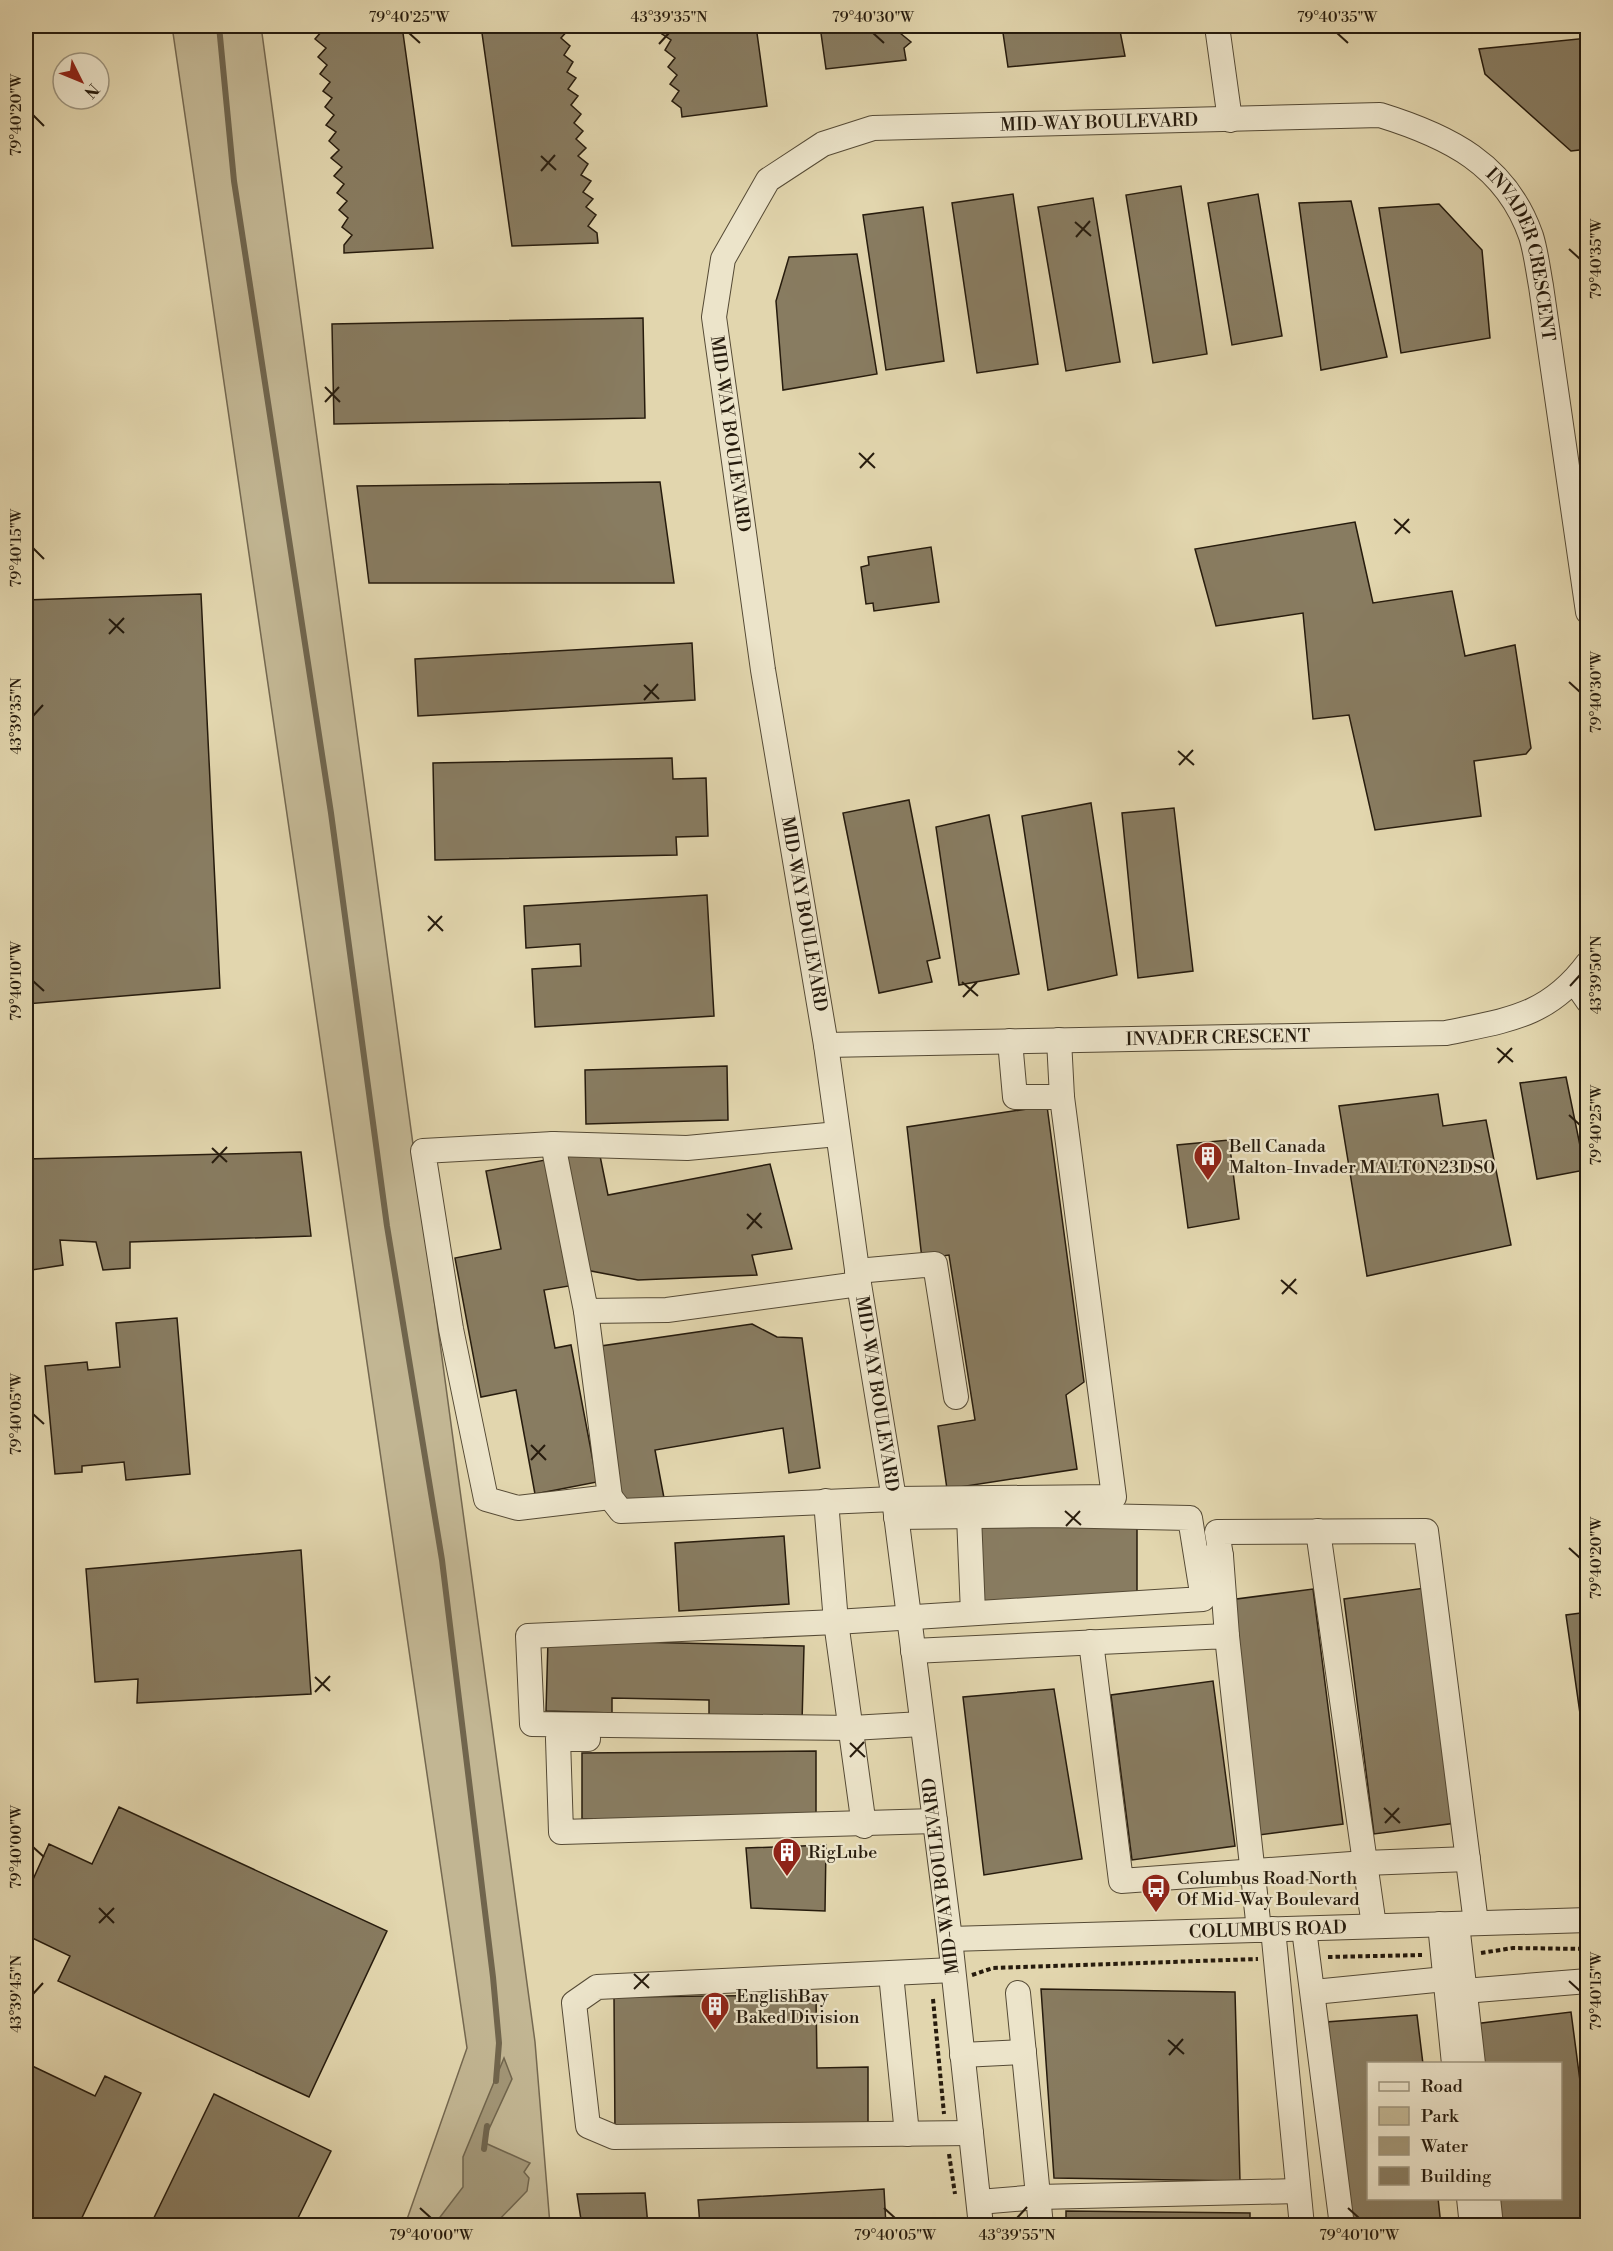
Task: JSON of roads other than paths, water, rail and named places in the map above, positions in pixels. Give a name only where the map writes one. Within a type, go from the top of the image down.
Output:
[{"type":"street","points":[[1217,26],[1230,120]]},
{"type":"street","name":"INVADER CRESCENT","points":[[1230,120],[1380,115],[1416,126],[1455,143],[1491,171],[1514,200],[1530,236],[1541,286],[1587,612]]},
{"type":"street","name":"MID-WAY BOULEVARD","points":[[980,2214],[950,1939],[895,1508],[858,1277],[826,1045],[763,670],[714,317],[723,259],[768,180],[823,144],[873,128],[1230,120]]},
{"type":"street","name":"INVADER CRESCENT","points":[[826,1045],[1446,1033],[1539,1010],[1583,981]]},
{"type":"street","points":[[895,1508],[1114,1497],[1062,1097],[1059,1040]]},
{"type":"street","points":[[1010,1041],[1015,1097],[1062,1097]]},
{"type":"street","points":[[610,1497],[518,1508],[486,1499],[451,1329],[423,1151],[553,1144],[687,1148],[838,1134]]},
{"type":"street","points":[[553,1144],[586,1311],[610,1497],[621,1510],[826,1501],[969,1516],[1190,1518],[1203,1599],[1217,1636]]},
{"type":"street","points":[[586,1311],[667,1310],[935,1264],[956,1397]]},
{"type":"street","points":[[826,1501],[836,1622],[853,1732],[864,1826]]},
{"type":"street","points":[[969,1516],[973,1613]]},
{"type":"street","points":[[1318,1531],[1374,1926]]},
{"type":"street","points":[[1302,2226],[1266,1930],[1252,1872],[1217,1636],[1221,1556],[1217,1532],[1426,1531],[1468,1859],[1458,1924],[1454,2062]]},
{"type":"street","points":[[1197,1560],[1221,1556]]},
{"type":"street","points":[[853,1732],[532,1724],[528,1636],[836,1622],[1203,1599]]},
{"type":"street","points":[[913,1651],[1217,1636]]},
{"type":"street","points":[[1091,1642],[1121,1881],[1365,1863],[1468,1859]]},
{"type":"street","points":[[922,1724],[853,1732],[558,1739],[561,1832],[864,1826],[935,1821]]},
{"type":"street","name":"COLUMBUS ROAD","points":[[950,1939],[1587,1920]]},
{"type":"street","points":[[1304,1929],[1314,1992],[1342,2226]]},
{"type":"street","points":[[953,1970],[597,1987],[574,2003],[588,2126],[614,2137],[971,2133]]},
{"type":"street","points":[[891,1974],[907,2134]]},
{"type":"street","points":[[1314,1992],[1587,1981]]},
{"type":"street","points":[[1455,1985],[1473,2062]]},
{"type":"street","points":[[1018,1993],[1041,2226]]},
{"type":"street","points":[[962,2055],[1024,2052]]},
{"type":"street","points":[[980,2214],[1038,2197],[1298,2191]]},
{"type":"street","points":[[1469,2200],[1472,2226]]},
{"type":"street","points":[[1488,2200],[1491,2226]]},
{"type":"water","points":[[504,2058],[512,2079],[483,2142],[530,2163],[524,2172],[529,2178],[527,2191],[494,2225],[434,2225],[463,2187],[463,2157]]},
{"type":"waterway","points":[[219,26],[234,181],[331,813],[387,1226],[442,1560],[493,1977],[499,2043],[496,2081]]},
{"type":"waterway","points":[[484,2149],[487,2126]]},
{"type":"place","name":"Bell Canada Malton-Invader MALTON23DS0","points":[[1208,1182]]},
{"type":"place","name":"RigLube","points":[[787,1878]]},
{"type":"place","name":"Columbus Road North Of Mid-Way Boulevard","points":[[1156,1914]]},
{"type":"place","name":"EnglishBay Baked Division","points":[[715,2032]]}]
